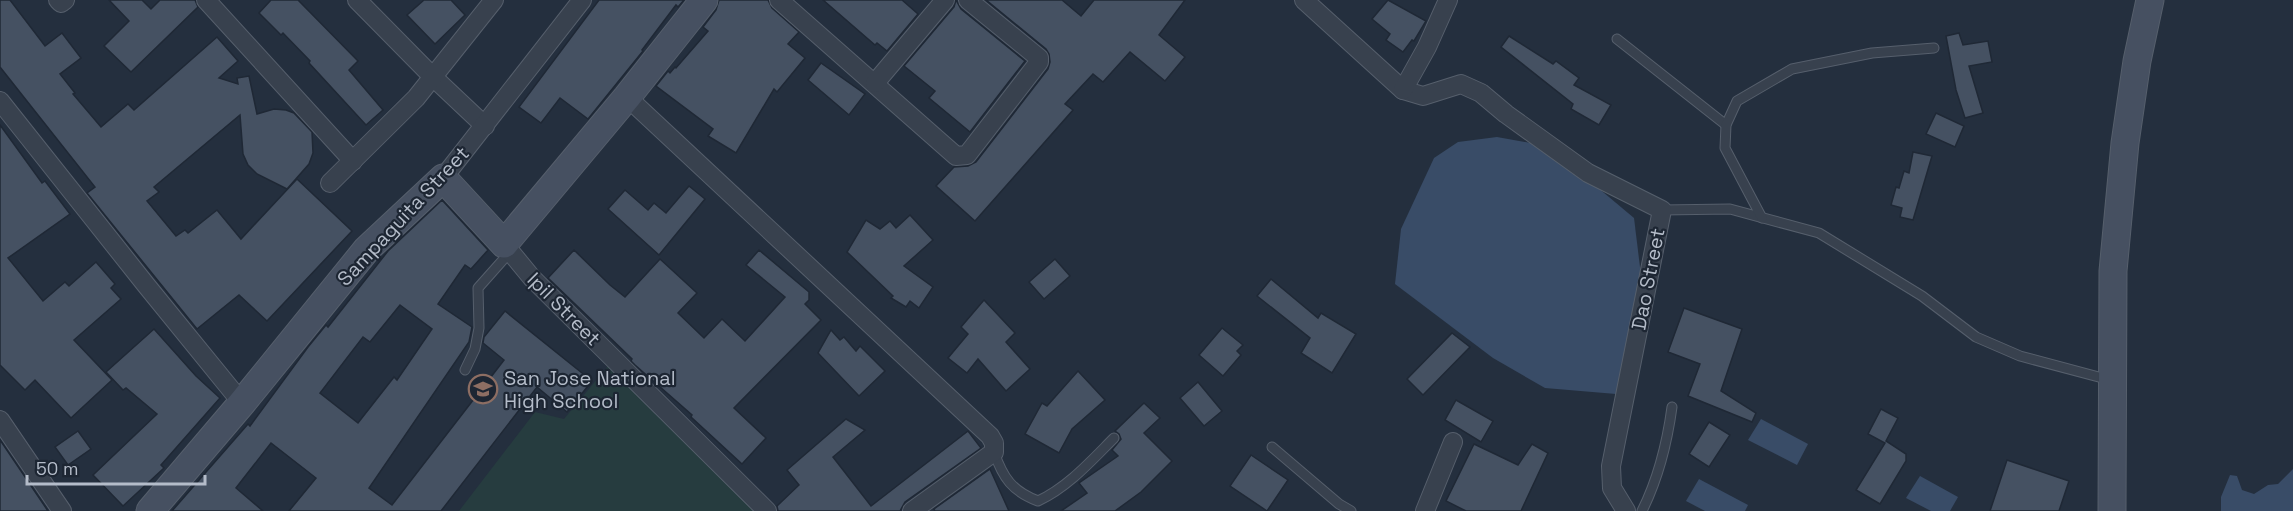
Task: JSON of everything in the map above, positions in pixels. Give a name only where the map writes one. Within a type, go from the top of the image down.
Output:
[{"type":"street","points":[[58,0],[61,3],[65,0]]},
{"type":"street","points":[[206,0],[353,161]]},
{"type":"street","points":[[357,0],[433,77],[486,126]]},
{"type":"street","points":[[330,183],[416,98],[494,0]]},
{"type":"street","name":"Sampaguita Street","points":[[150,511],[242,403],[367,249],[443,178],[486,126],[582,0]]},
{"type":"street","points":[[507,248],[704,0]]},
{"type":"street","points":[[779,0],[875,82],[956,156],[967,155],[1039,62],[1038,58],[968,0]]},
{"type":"street","points":[[875,82],[945,0]]},
{"type":"street","points":[[1304,0],[1403,90],[1427,47],[1449,0]]},
{"type":"street","points":[[2112,511],[2113,271],[2125,143],[2137,61],[2150,0]]},
{"type":"street","name":"Dao Street","points":[[1403,90],[1423,96],[1461,84],[1481,93],[1506,114],[1588,172],[1662,210],[1611,466],[1612,488],[1626,511]]},
{"type":"street","points":[[627,98],[984,430],[994,443],[994,452],[912,511]]},
{"type":"street","points":[[0,101],[242,403]]},
{"type":"street","name":"Ipil Street","points":[[443,178],[541,286],[767,511]]},
{"type":"street","points":[[1,424],[62,511]]},
{"type":"street","points":[[1425,511],[1453,442]]},
{"type":"lane","points":[[1617,39],[1726,125]]},
{"type":"lane","points":[[1762,218],[1725,148],[1726,125],[1737,101],[1792,69],[1872,53],[1934,48]]},
{"type":"lane","points":[[1662,210],[1730,209],[1819,233],[1922,296],[1976,337],[2020,356],[2112,381]]},
{"type":"lane","points":[[465,370],[475,349],[479,328],[478,288],[507,248]]},
{"type":"lane","points":[[1642,511],[1662,466],[1668,442],[1672,407]]},
{"type":"lane","points":[[994,452],[1000,468],[1011,485],[1022,495],[1038,501],[1054,493],[1091,462],[1114,438]]},
{"type":"lane","points":[[1272,447],[1339,504],[1351,511]]},
{"type":"green space","points":[[608,366],[756,511],[459,511],[535,412],[564,419]]},
{"type":"water","points":[[1497,137],[1536,144],[1597,187],[1634,218],[1640,267],[1641,310],[1616,394],[1545,388],[1493,358],[1395,284],[1401,229],[1434,158],[1458,142]]},
{"type":"water","points":[[1761,419],[1808,444],[1797,465],[1748,440]]},
{"type":"water","points":[[2293,469],[2293,511],[2221,511],[2221,497],[2230,475],[2237,476],[2242,490],[2254,494],[2268,485],[2278,484]]},
{"type":"water","points":[[1920,476],[1958,497],[1950,511],[1931,511],[1906,498]]},
{"type":"water","points":[[1699,479],[1748,505],[1745,511],[1705,511],[1686,501]]},
{"type":"building","points":[[0,0],[10,0],[45,46],[62,33],[81,58],[60,74],[75,93],[73,94],[101,127],[128,104],[134,110],[217,37],[238,61],[219,78],[238,84],[237,78],[249,76],[257,114],[274,109],[286,110],[294,113],[312,132],[313,153],[309,164],[287,189],[257,174],[248,165],[243,154],[240,115],[154,187],[159,192],[147,201],[176,236],[185,230],[188,233],[217,210],[241,239],[297,179],[352,231],[267,321],[239,295],[197,329],[87,193],[95,187],[0,67]]},
{"type":"building","points":[[109,0],[142,0],[151,9],[160,0],[195,0],[198,7],[131,72],[104,46],[129,21]]},
{"type":"building","points":[[271,0],[298,0],[358,61],[349,70],[383,110],[366,125],[309,63],[310,61],[283,33],[281,35],[259,13]]},
{"type":"building","points":[[424,0],[451,0],[465,15],[435,44],[407,15]]},
{"type":"building","points":[[599,0],[684,0],[678,7],[676,5],[643,51],[588,119],[560,98],[541,123],[519,107]]},
{"type":"building","points":[[719,0],[768,0],[772,8],[799,32],[788,44],[805,58],[777,92],[774,89],[736,153],[708,136],[713,129],[656,86],[668,71],[670,73],[676,68],[708,31],[703,27],[716,10]]},
{"type":"building","points":[[823,0],[902,0],[918,14],[887,51],[877,43],[875,45]]},
{"type":"building","points":[[956,0],[961,9],[1025,61],[970,132],[929,98],[935,91],[904,66],[954,7]]},
{"type":"building","points":[[986,0],[1062,0],[1081,16],[1094,0],[1185,0],[1159,35],[1185,57],[1165,81],[1130,52],[1103,82],[1093,74],[1065,104],[1073,110],[975,221],[936,186],[954,167],[968,166],[976,162],[1048,69],[1050,62],[1046,49]]},
{"type":"building","points":[[1388,0],[1426,21],[1414,41],[1412,40],[1403,52],[1386,40],[1390,34],[1372,19]]},
{"type":"building","points":[[1959,33],[1963,45],[1988,41],[1992,62],[1969,66],[1983,113],[1965,118],[1956,90],[1946,36]]},
{"type":"building","points":[[1509,36],[1553,64],[1556,61],[1579,78],[1574,85],[1611,105],[1599,125],[1571,109],[1573,104],[1501,47]]},
{"type":"building","points":[[821,63],[865,94],[849,115],[808,80]]},
{"type":"building","points":[[1936,113],[1964,126],[1955,147],[1926,134]]},
{"type":"building","points":[[0,125],[42,183],[45,181],[70,214],[8,258],[43,301],[65,282],[69,286],[96,262],[115,284],[111,288],[121,299],[74,340],[112,380],[71,418],[35,380],[25,390],[0,365]]},
{"type":"building","points":[[1913,152],[1932,156],[1913,220],[1900,217],[1902,208],[1891,205],[1904,171],[1909,173]]},
{"type":"building","points":[[689,186],[705,199],[659,255],[608,209],[625,190],[648,210],[654,203],[666,213]]},
{"type":"building","points":[[442,200],[488,250],[471,269],[465,265],[438,304],[472,327],[469,342],[369,488],[392,505],[504,360],[483,343],[484,337],[505,311],[592,381],[567,412],[537,387],[441,511],[289,511],[316,478],[271,443],[236,488],[263,511],[172,511],[248,424],[250,426],[308,347],[326,325],[328,327],[388,251]],"holes":[[[400,305],[432,329],[397,380],[394,377],[358,423],[320,393],[363,337],[370,342]]]},
{"type":"building","points":[[910,215],[933,240],[904,266],[933,287],[919,308],[910,301],[906,307],[891,298],[893,296],[847,252],[866,220],[880,229],[890,221],[896,228]]},
{"type":"building","points":[[574,250],[625,297],[660,259],[697,293],[678,313],[704,338],[722,319],[745,341],[785,297],[746,265],[759,250],[809,292],[809,300],[805,304],[821,320],[734,408],[766,438],[742,464],[691,417],[692,415],[635,365],[632,359],[548,278]]},
{"type":"building","points":[[1055,259],[1070,276],[1044,299],[1029,282]]},
{"type":"building","points":[[1271,279],[1318,318],[1321,313],[1356,334],[1332,373],[1301,353],[1310,338],[1257,296]]},
{"type":"building","points":[[984,300],[1015,333],[1006,342],[1030,369],[1006,391],[978,359],[967,373],[948,358],[968,334],[961,327]]},
{"type":"building","points":[[1684,308],[1742,329],[1721,391],[1756,413],[1752,422],[1688,396],[1700,364],[1668,352]]},
{"type":"building","points":[[1222,328],[1243,345],[1237,351],[1241,355],[1223,376],[1199,355]]},
{"type":"building","points":[[154,329],[196,376],[220,398],[161,465],[164,468],[123,506],[93,475],[157,414],[126,388],[123,390],[106,372]]},
{"type":"building","points":[[831,330],[840,340],[844,337],[856,351],[860,346],[885,371],[859,396],[818,353]]},
{"type":"building","points":[[1452,333],[1470,347],[1423,395],[1407,379]]},
{"type":"building","points":[[1078,371],[1105,400],[1072,429],[1059,453],[1025,434],[1042,403],[1047,406]]},
{"type":"building","points":[[1198,382],[1222,411],[1204,426],[1180,398]]},
{"type":"building","points":[[1456,400],[1493,421],[1481,442],[1445,420]]},
{"type":"building","points":[[1144,403],[1160,418],[1144,433],[1172,461],[1141,492],[1115,511],[1061,511],[1087,493],[1079,483],[1118,456],[1112,450],[1121,439],[1115,431]]},
{"type":"building","points":[[1881,409],[1898,418],[1886,441],[1906,454],[1906,461],[1880,504],[1856,490],[1885,443],[1868,434]]},
{"type":"building","points":[[846,419],[865,430],[833,457],[871,506],[968,431],[981,448],[905,502],[900,511],[778,511],[777,506],[799,485],[787,470]]},
{"type":"building","points":[[1709,422],[1730,435],[1709,467],[1689,454]]},
{"type":"building","points":[[78,431],[91,449],[68,465],[55,447]]},
{"type":"building","points":[[0,440],[48,511],[0,511]]},
{"type":"building","points":[[1474,444],[1518,465],[1532,444],[1548,453],[1521,511],[1466,511],[1446,501]]},
{"type":"building","points":[[1251,455],[1288,480],[1267,511],[1230,486]]},
{"type":"building","points":[[2007,460],[2069,481],[2059,511],[1990,511]]},
{"type":"building","points":[[990,469],[1009,511],[935,511],[934,509]]},
{"type":"place","name":"San Jose National High School","points":[[483,389]]}]
